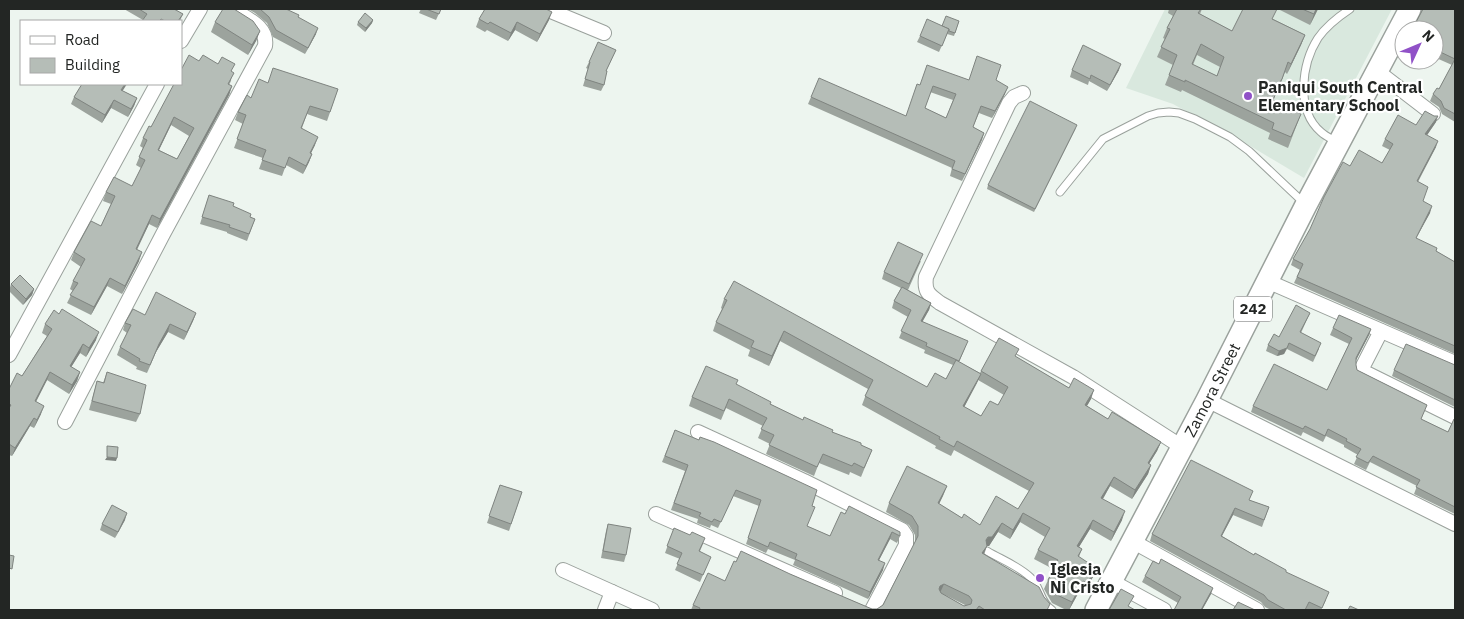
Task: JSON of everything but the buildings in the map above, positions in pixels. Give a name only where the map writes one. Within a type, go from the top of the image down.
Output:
[{"type":"main road","name":"Zamora Street","points":[[1096,610],[1410,9]]},
{"type":"street","points":[[182,39],[200,9]]},
{"type":"street","points":[[65,422],[163,234],[265,46],[264,32],[232,9]]},
{"type":"street","points":[[546,9],[604,33]]},
{"type":"street","points":[[1377,71],[1433,114]]},
{"type":"street","points":[[9,355],[156,85]]},
{"type":"street","points":[[1023,93],[1014,97],[1009,103],[926,277],[925,286],[930,296],[940,303],[1073,377],[1182,447]]},
{"type":"street","points":[[1267,281],[1455,363]]},
{"type":"street","points":[[1381,331],[1362,371],[1455,417]]},
{"type":"street","points":[[1207,400],[1455,524]]},
{"type":"street","points":[[698,432],[804,481],[902,530],[906,536],[906,544],[869,609]]},
{"type":"street","points":[[656,514],[845,598]]},
{"type":"street","points":[[1132,541],[1257,610]]},
{"type":"street","points":[[563,570],[652,610]]},
{"type":"street","points":[[1111,581],[1164,610]]},
{"type":"street","points":[[605,610],[612,592]]},
{"type":"lane","points":[[1339,143],[1319,131],[1311,119],[1304,100],[1303,79],[1307,61],[1318,38],[1332,20],[1350,9]]},
{"type":"lane","points":[[1060,192],[1103,139],[1148,116],[1169,112],[1179,113],[1195,119],[1230,137],[1249,151],[1306,205]]},
{"type":"lane","points":[[986,551],[1031,578],[1037,586],[1043,601],[1052,610]]},
{"type":"shaded area","name":"Paniqui South Central Elementary School","points":[[1165,9],[1392,9],[1304,178],[1173,104],[1126,88]]},
{"type":"place","name":"Paniqui South Central Elementary School","points":[[1248,96]]},
{"type":"place","name":"Iglesia Ni Cristo","points":[[1040,578]]}]
